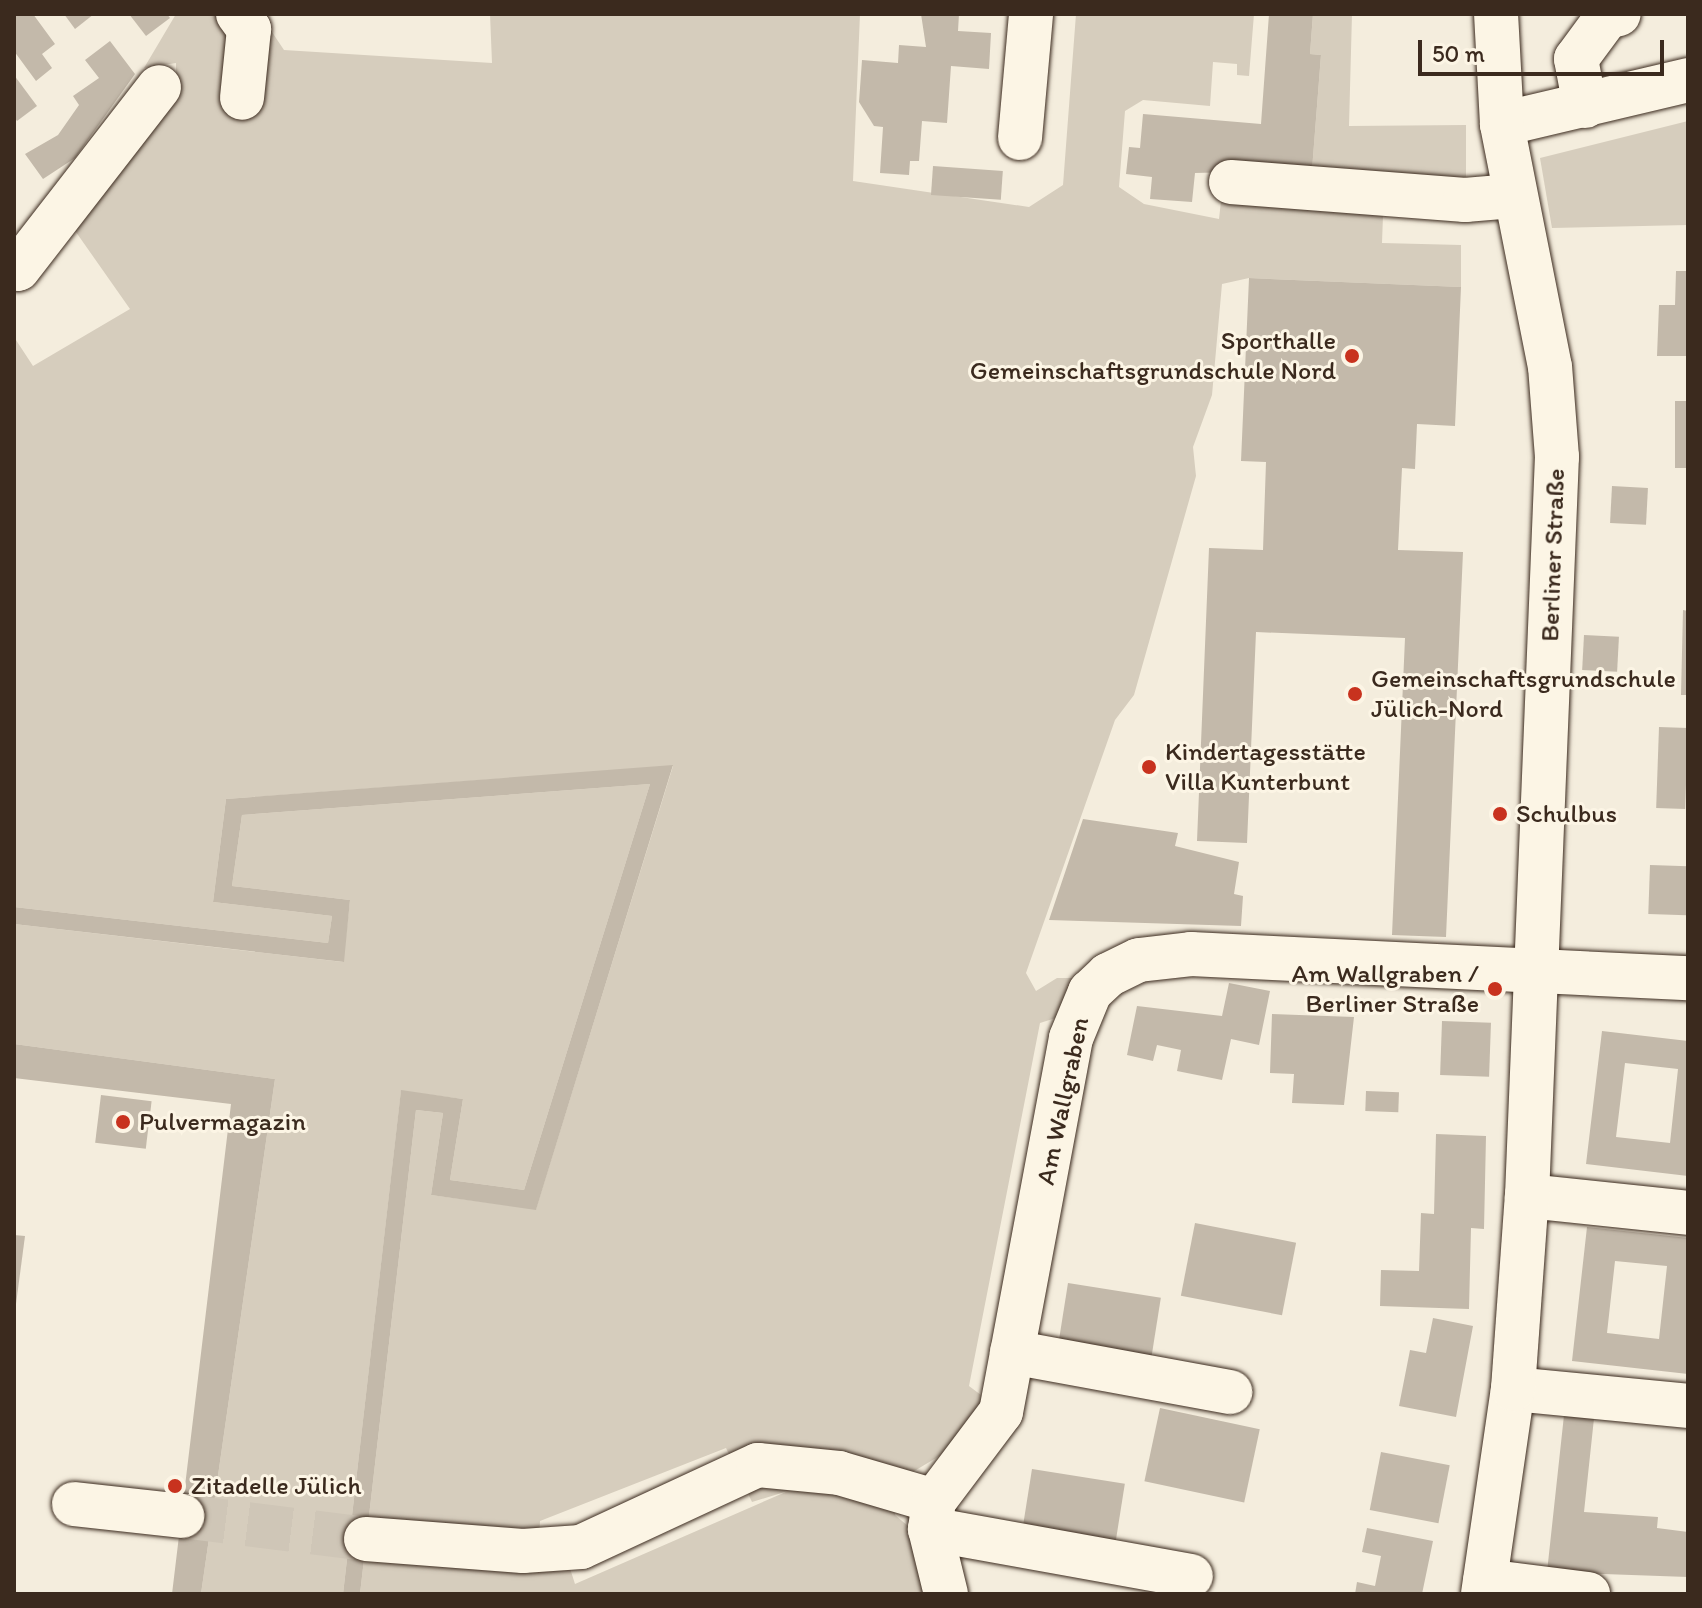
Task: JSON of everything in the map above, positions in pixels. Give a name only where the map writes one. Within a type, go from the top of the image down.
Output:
[{"type":"street","points":[[238,14],[249,29],[242,98]]},
{"type":"street","points":[[1020,138],[1031,14]]},
{"type":"street","name":"Berliner Straße","points":[[1496,14],[1502,124],[1513,196],[1550,367],[1557,457],[1527,1196],[1513,1389],[1484,1587],[1588,1594]]},
{"type":"street","points":[[1585,106],[1576,59],[1607,17],[1619,14]]},
{"type":"street","points":[[1502,124],[1688,80]]},
{"type":"street","points":[[14,264],[18,269],[159,87]]},
{"type":"street","points":[[1231,182],[1465,200],[1513,196]]},
{"type":"street","name":"Am Wallgraben","points":[[932,1515],[1001,1412],[1071,1038],[1090,992],[1108,975],[1139,960],[1191,954],[1537,968],[1688,978]]},
{"type":"street","points":[[1527,1196],[1688,1213]]},
{"type":"street","points":[[1012,1352],[1230,1392]]},
{"type":"street","points":[[1513,1389],[1688,1406]]},
{"type":"street","points":[[366,1539],[523,1551],[581,1547],[758,1465],[839,1473],[932,1515],[1191,1576]]},
{"type":"street","points":[[74,1504],[182,1516]]},
{"type":"street","points":[[932,1515],[946,1594]]},
{"type":"shaded area","points":[[176,14],[260,14],[284,50],[492,63],[490,14],[860,14],[853,181],[1029,207],[1063,185],[1076,14],[1254,14],[1249,76],[1237,75],[1237,64],[1213,62],[1210,106],[1143,100],[1125,111],[1119,187],[1144,204],[1219,219],[1221,201],[1312,170],[1321,55],[1310,54],[1313,14],[1352,14],[1349,126],[1466,125],[1466,191],[1384,188],[1382,243],[1461,245],[1461,287],[1249,278],[1222,284],[1212,395],[1193,447],[1196,476],[1134,695],[1115,720],[1026,973],[1036,991],[1057,978],[1075,978],[1065,1015],[1040,1023],[969,1386],[989,1401],[961,1443],[901,1479],[895,1515],[908,1526],[930,1594],[360,1594],[416,1110],[443,1113],[431,1195],[536,1209],[673,766],[226,799],[213,902],[332,916],[328,943],[14,907],[14,337],[33,366],[130,309],[64,215],[176,87],[176,63],[144,68]],"holes":[[[726,1448],[752,1502],[788,1491],[575,1584],[567,1559],[539,1537],[540,1521]]]},
{"type":"shaded area","points":[[1688,121],[1688,225],[1552,228],[1540,158]]},
{"type":"shaded area","points":[[650,784],[524,1190],[450,1180],[463,1099],[401,1091],[343,1594],[201,1594],[275,1079],[14,1044],[14,924],[343,962],[350,900],[232,886],[242,815]]},
{"type":"building","points":[[14,14],[33,14],[55,44],[42,54],[52,68],[36,81],[14,51]]},
{"type":"building","points":[[64,14],[94,14],[75,29]]},
{"type":"building","points":[[129,14],[167,14],[170,18],[146,36]]},
{"type":"building","points":[[921,14],[959,14],[958,31],[991,33],[989,69],[951,66],[947,123],[922,121],[919,161],[910,161],[909,175],[880,173],[883,127],[874,126],[859,102],[862,60],[898,63],[899,45],[926,47]]},
{"type":"building","points":[[1269,14],[1313,14],[1310,54],[1321,55],[1312,170],[1195,173],[1192,202],[1150,199],[1152,177],[1126,174],[1129,147],[1140,148],[1143,114],[1261,124]]},
{"type":"building","points":[[110,41],[135,74],[75,158],[43,179],[25,154],[58,135],[79,105],[73,96],[99,78],[85,60]]},
{"type":"building","points":[[14,75],[37,106],[17,121],[14,117]]},
{"type":"building","points":[[933,166],[1003,171],[1001,200],[931,195]]},
{"type":"building","points":[[1676,271],[1688,271],[1688,356],[1657,356],[1659,305],[1675,305]]},
{"type":"building","points":[[1249,278],[1461,287],[1455,426],[1417,424],[1415,469],[1402,468],[1398,550],[1463,552],[1446,937],[1392,935],[1405,638],[1256,632],[1247,843],[1197,841],[1209,548],[1263,550],[1266,462],[1241,461]]},
{"type":"building","points":[[1675,401],[1688,401],[1688,468],[1675,468]]},
{"type":"building","points":[[1612,486],[1648,488],[1646,525],[1610,523]]},
{"type":"building","points":[[1683,610],[1688,611],[1688,695],[1681,695]]},
{"type":"building","points":[[1584,635],[1619,637],[1617,672],[1582,670]]},
{"type":"building","points":[[1659,727],[1688,728],[1685,809],[1656,808]]},
{"type":"building","points":[[673,765],[536,1210],[431,1195],[443,1113],[416,1110],[360,1594],[343,1594],[401,1090],[463,1099],[450,1180],[524,1190],[650,784],[242,815],[232,886],[350,900],[344,962],[14,924],[14,907],[328,943],[332,916],[213,902],[226,799]]},
{"type":"building","points":[[1083,819],[1178,833],[1175,846],[1239,862],[1234,894],[1243,896],[1241,926],[1049,920]]},
{"type":"building","points":[[1650,865],[1688,866],[1686,915],[1648,914]]},
{"type":"building","points":[[1229,983],[1270,991],[1259,1045],[1231,1039],[1222,1080],[1177,1071],[1181,1050],[1157,1045],[1153,1061],[1127,1055],[1137,1006],[1222,1016]]},
{"type":"building","points":[[1272,1014],[1354,1017],[1344,1105],[1292,1103],[1294,1074],[1270,1073]]},
{"type":"building","points":[[1442,1021],[1491,1023],[1489,1077],[1440,1075]]},
{"type":"building","points":[[1602,1031],[1688,1041],[1688,1176],[1586,1164]],"holes":[[[1625,1063],[1678,1069],[1670,1143],[1616,1137]]]},
{"type":"building","points":[[14,1044],[275,1079],[201,1594],[172,1594],[231,1104],[14,1078]]},
{"type":"building","points":[[1366,1091],[1399,1092],[1398,1112],[1365,1111]]},
{"type":"building","name":"Pulvermagazin","points":[[101,1095],[152,1101],[146,1149],[95,1143]]},
{"type":"building","points":[[1436,1134],[1486,1136],[1484,1229],[1471,1228],[1469,1309],[1380,1306],[1381,1270],[1419,1271],[1421,1213],[1434,1214]]},
{"type":"building","points":[[1195,1223],[1296,1243],[1282,1315],[1181,1296]]},
{"type":"building","points":[[1587,1227],[1688,1238],[1688,1374],[1572,1361]],"holes":[[[1615,1261],[1667,1266],[1659,1339],[1607,1333]]]},
{"type":"building","points":[[14,1235],[25,1236],[16,1304],[14,1304]]},
{"type":"building","points":[[1068,1283],[1161,1298],[1151,1359],[1058,1344]]},
{"type":"building","points":[[1433,1318],[1473,1326],[1456,1417],[1399,1406],[1410,1350],[1426,1353]]},
{"type":"building","points":[[1565,1406],[1595,1409],[1584,1512],[1658,1517],[1657,1528],[1688,1532],[1688,1577],[1547,1572]]},
{"type":"building","points":[[1160,1408],[1260,1429],[1244,1503],[1144,1481]]},
{"type":"building","points":[[1381,1452],[1450,1465],[1438,1523],[1370,1510]]},
{"type":"building","points":[[1032,1469],[1125,1484],[1115,1545],[1022,1530]]},
{"type":"building","points":[[1367,1528],[1433,1541],[1422,1594],[1355,1594],[1357,1582],[1375,1586],[1381,1556],[1362,1552]]},
{"type":"tunnel","points":[[182,1516],[366,1539]]},
{"type":"place","name":"Sporthalle Gemeinschaftsgrundschule Nord","points":[[1352,356]]},
{"type":"place","name":"Gemeinschaftsgrundschule Jülich-Nord","points":[[1355,694]]},
{"type":"place","name":"Kindertagesstätte Villa Kunterbunt","points":[[1149,767]]},
{"type":"place","name":"Schulbus","points":[[1500,814]]},
{"type":"place","name":"Am Wallgraben / Berliner Straße","points":[[1495,989]]},
{"type":"place","name":"Pulvermagazin","points":[[123,1122]]},
{"type":"place","name":"Zitadelle Jülich","points":[[175,1486]]}]
